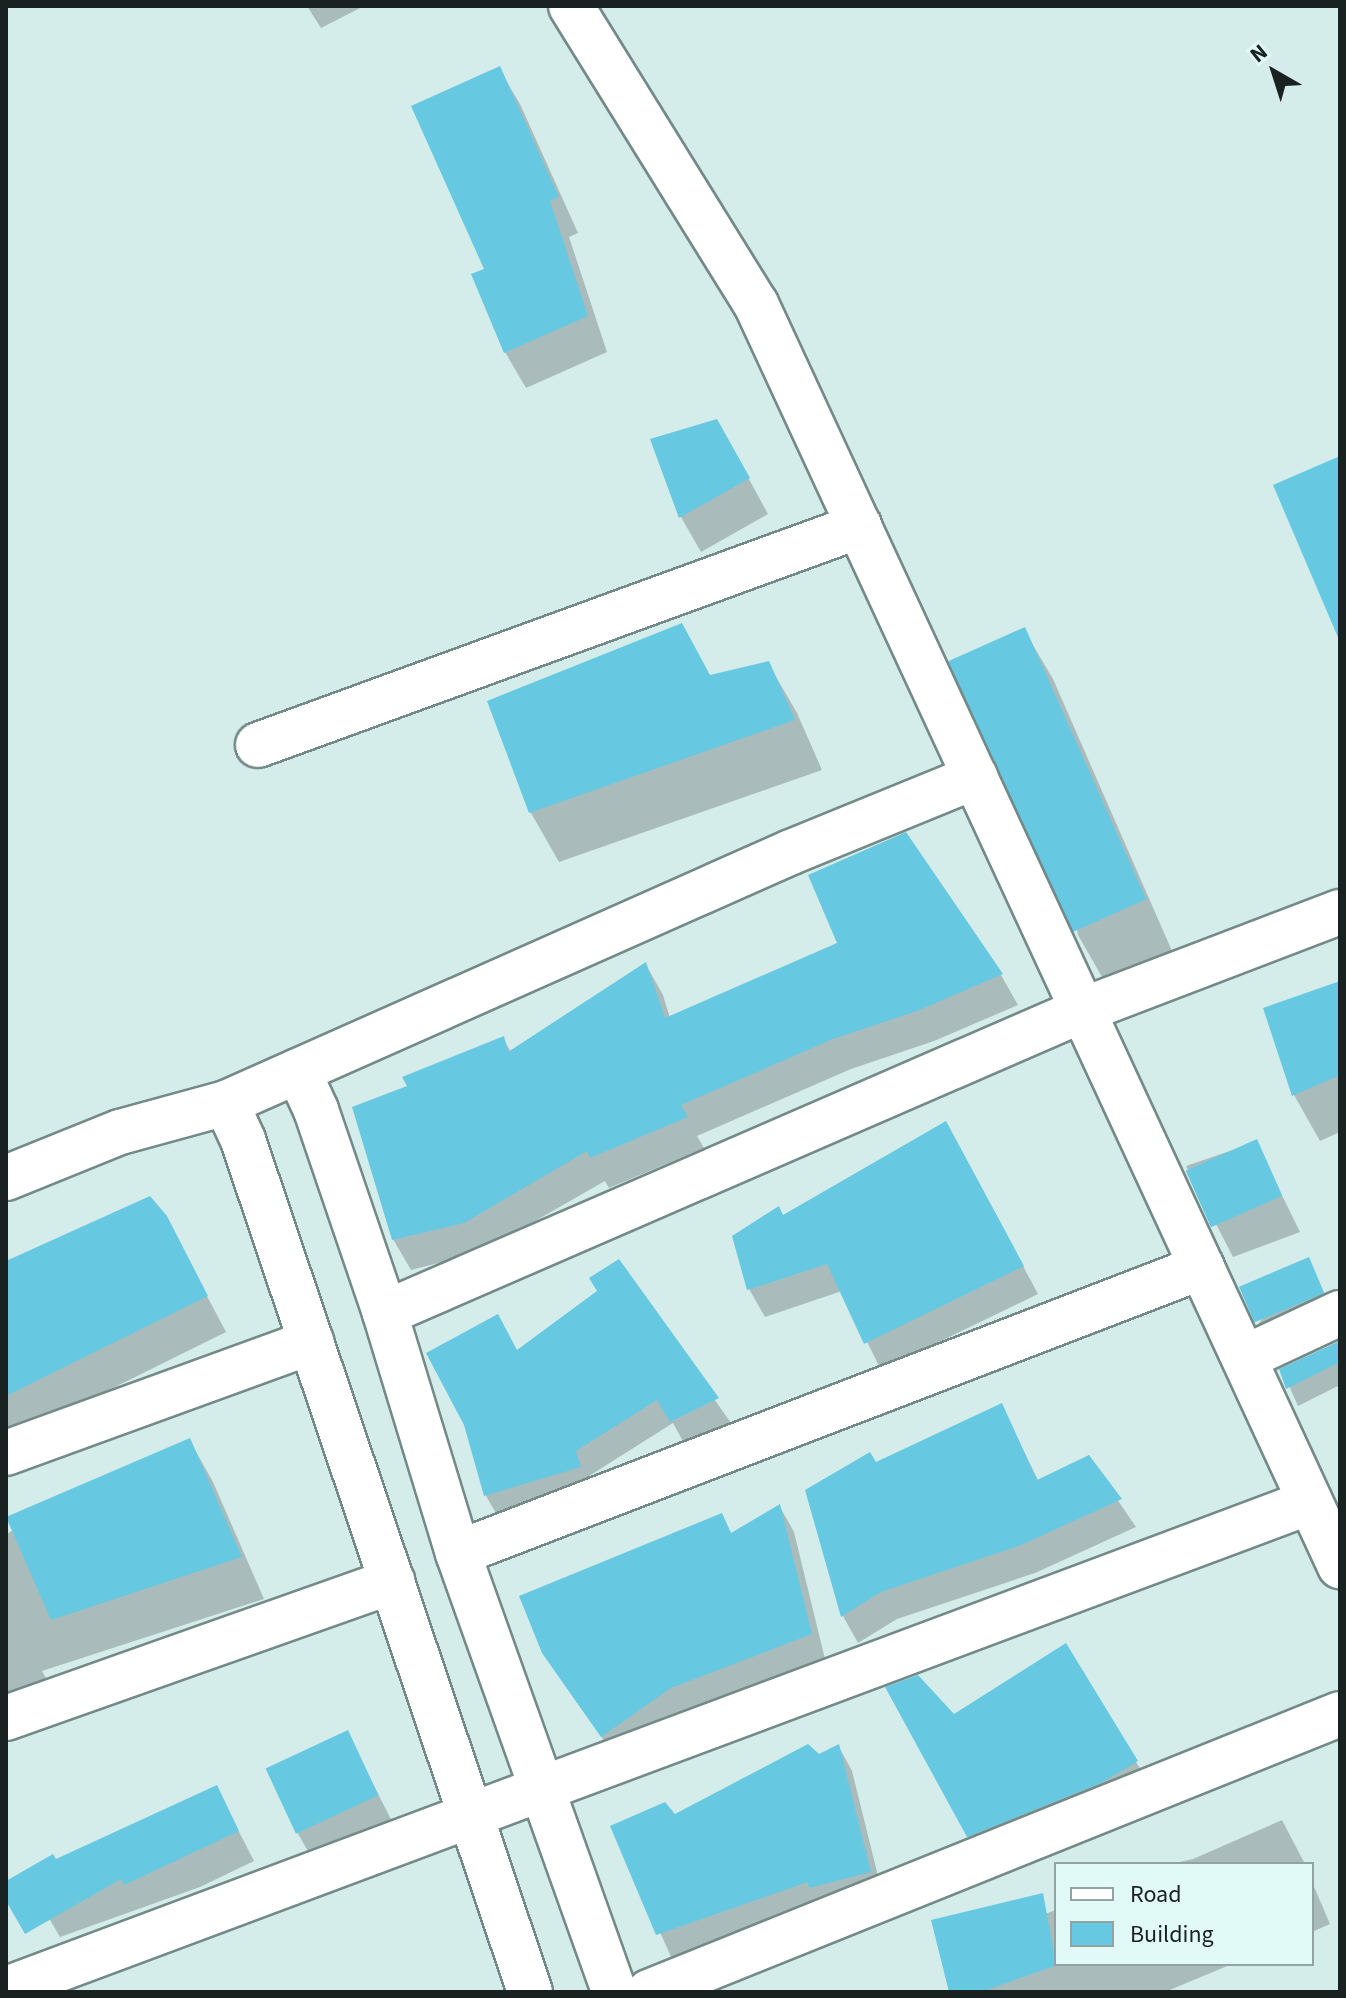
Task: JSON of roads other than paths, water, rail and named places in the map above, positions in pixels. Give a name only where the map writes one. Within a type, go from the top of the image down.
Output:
[{"type":"street","points":[[571,6],[756,304],[1340,1566]]},
{"type":"street","points":[[258,745],[859,526]]},
{"type":"street","points":[[6,1178],[120,1132],[226,1103],[791,852],[975,777]]},
{"type":"street","points":[[385,1313],[1083,1010],[1340,912]]},
{"type":"street","points":[[298,1071],[316,1110],[385,1313],[458,1553],[614,1992]]},
{"type":"street","points":[[226,1103],[243,1140],[530,1992]]},
{"type":"street","points":[[458,1553],[1202,1267]]},
{"type":"street","points":[[1244,1358],[1340,1313]]},
{"type":"street","points":[[6,1453],[311,1342]]},
{"type":"street","points":[[9,1989],[539,1787],[1310,1502]]},
{"type":"street","points":[[6,1718],[392,1581]]},
{"type":"street","points":[[649,1992],[1340,1714]]}]
